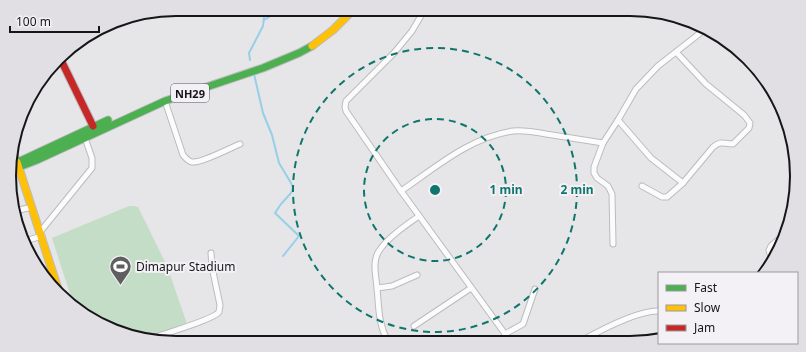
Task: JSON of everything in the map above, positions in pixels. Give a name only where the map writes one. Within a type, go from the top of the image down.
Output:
[{"type":"main road","name":"NH29","points":[[18,165],[93,126],[172,93],[280,55],[323,32],[339,16]]},
{"type":"main road","name":"NH29","points":[[18,165],[38,160],[166,101],[263,68],[298,53],[324,38],[347,16]]},
{"type":"main road","points":[[63,63],[93,126]]},
{"type":"main road","points":[[16,161],[55,280]]},
{"type":"street","points":[[421,16],[412,31],[374,74],[351,94],[345,104],[348,115],[401,191],[505,334],[523,324],[535,289]]},
{"type":"street","points":[[613,244],[612,194],[608,186],[597,178],[594,173],[594,167],[603,143],[636,89],[658,66],[700,33]]},
{"type":"street","points":[[642,186],[662,197],[667,197],[683,183],[718,143],[722,142],[733,144],[749,128],[750,123],[744,115],[706,84],[676,52]]},
{"type":"street","points":[[166,101],[183,155],[188,161],[194,162],[203,160],[240,144]]},
{"type":"street","points":[[618,120],[651,158],[683,183]]},
{"type":"street","points":[[401,191],[452,155],[476,142],[503,133],[514,131],[532,131],[603,143]]},
{"type":"street","points":[[29,239],[41,234],[92,168],[92,158],[85,138]]},
{"type":"street","points":[[20,210],[32,207]]},
{"type":"street","points":[[386,336],[379,316],[375,264],[376,256],[379,250],[419,216]]},
{"type":"street","points":[[770,254],[769,250],[775,242]]},
{"type":"street","points":[[160,335],[204,320],[219,312],[220,306],[212,268],[211,253]]},
{"type":"street","points":[[377,288],[392,286],[417,275]]},
{"type":"street","points":[[414,326],[471,288]]},
{"type":"street","points":[[590,336],[623,320],[649,312],[658,311]]},
{"type":"green space","name":"Dimapur Stadium","points":[[129,206],[138,207],[167,266],[187,324],[155,335],[125,328],[96,315],[71,296],[52,238]]},
{"type":"waterway","points":[[250,60],[249,53],[263,26],[264,16]]},
{"type":"waterway","points":[[264,20],[271,16]]},
{"type":"waterway","points":[[254,74],[263,113],[272,135],[279,163],[293,188],[291,193],[275,213],[299,236],[283,256]]},
{"type":"traffic: fast","points":[[16,167],[19,167],[37,160],[165,101],[263,68],[312,46]]},
{"type":"traffic: fast","points":[[18,162],[108,120]]},
{"type":"traffic: slow","points":[[312,46],[333,30],[347,16]]},
{"type":"traffic: slow","points":[[17,162],[55,280]]},
{"type":"traffic: jam","points":[[63,63],[93,126]]},
{"type":"place","name":"Dimapur Stadium","points":[[121,286]]}]
